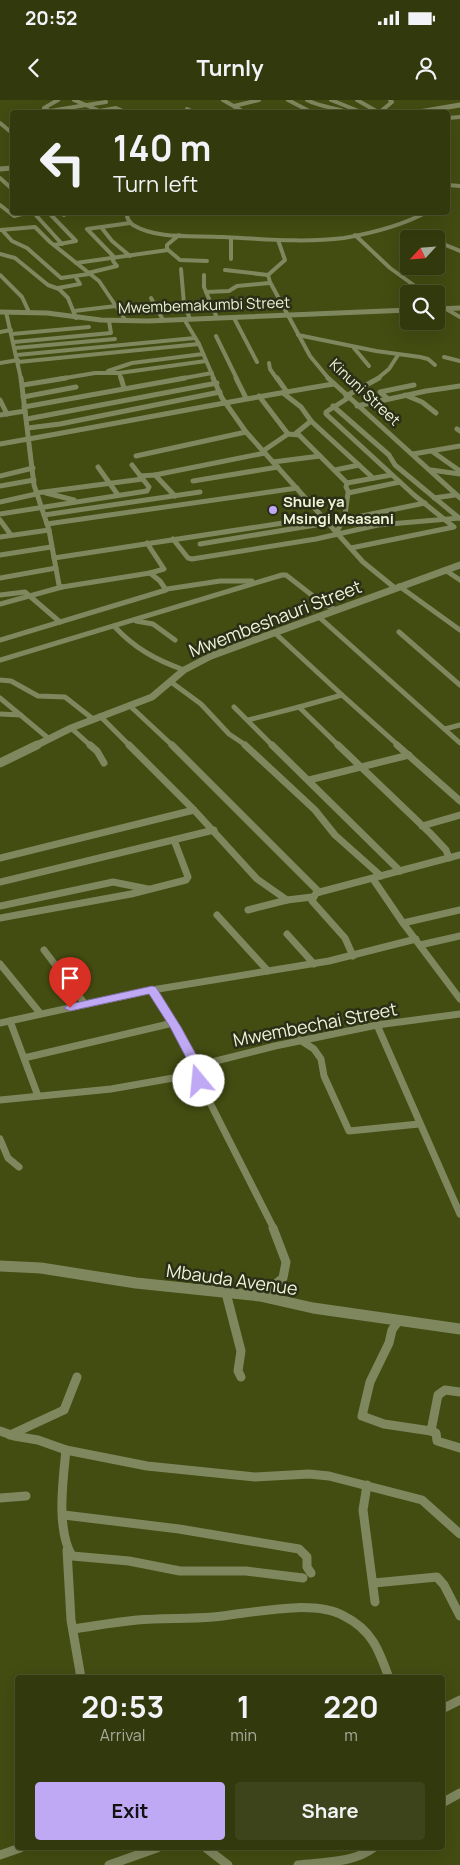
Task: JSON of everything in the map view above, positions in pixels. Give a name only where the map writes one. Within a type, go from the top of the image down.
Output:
[{"type":"street","points":[[48,110],[44,108],[58,100]]},
{"type":"street","points":[[74,100],[96,110]]},
{"type":"street","points":[[102,100],[121,110]]},
{"type":"street","points":[[223,100],[241,110]]},
{"type":"street","points":[[234,106],[259,100]]},
{"type":"street","points":[[288,100],[307,110]]},
{"type":"street","points":[[307,100],[321,107],[333,106],[342,110]]},
{"type":"street","points":[[331,100],[356,110]]},
{"type":"street","points":[[357,100],[375,110]]},
{"type":"street","points":[[382,110],[392,102],[390,100]]},
{"type":"street","points":[[61,110],[106,102]]},
{"type":"street","points":[[439,110],[460,105]]},
{"type":"street","points":[[108,110],[116,108]]},
{"type":"street","points":[[0,123],[10,131]]},
{"type":"street","points":[[0,178],[10,187]]},
{"type":"street","points":[[0,205],[10,213]]},
{"type":"street","points":[[35,215],[62,244]]},
{"type":"street","points":[[51,215],[76,241],[54,245]]},
{"type":"street","points":[[127,215],[130,223]]},
{"type":"street","points":[[1,230],[12,241],[27,248],[61,278],[116,267],[114,257],[87,231],[88,228],[130,223],[150,231],[179,235],[278,240],[328,240],[396,227],[421,215]]},
{"type":"street","points":[[1,230],[33,227],[103,286],[126,321]]},
{"type":"street","points":[[100,227],[112,241],[130,256]]},
{"type":"street","points":[[168,250],[167,245],[179,235]]},
{"type":"street","points":[[355,235],[390,268],[414,285]]},
{"type":"street","points":[[231,238],[231,259]]},
{"type":"street","points":[[226,270],[246,270],[255,274],[268,275],[285,260],[278,240]]},
{"type":"street","points":[[445,244],[460,251]]},
{"type":"street","points":[[76,263],[168,250],[180,260],[206,261]]},
{"type":"street","points":[[0,254],[15,258],[48,285],[58,288],[68,298],[76,318]]},
{"type":"street","points":[[181,269],[187,319],[224,402],[246,432],[370,568],[460,630]]},
{"type":"street","points":[[0,275],[25,302],[29,312]]},
{"type":"street","points":[[204,275],[206,292],[217,318]]},
{"type":"street","name":"Kinuni Street","points":[[268,275],[274,294],[290,316],[310,356],[334,384],[414,454],[458,496]]},
{"type":"street","points":[[58,288],[81,283],[75,276]]},
{"type":"street","points":[[206,292],[229,291],[237,286],[269,283]]},
{"type":"street","points":[[0,286],[10,285]]},
{"type":"street","points":[[151,298],[164,320]]},
{"type":"street","points":[[74,311],[116,306]]},
{"type":"street","points":[[445,308],[460,318]]},
{"type":"street","points":[[448,309],[460,308]]},
{"type":"street","name":"Mwembemakumbi Street","points":[[3,312],[47,313],[76,318],[126,321],[400,310]]},
{"type":"street","points":[[3,312],[11,332],[18,359],[36,494],[48,527],[59,585],[62,587]]},
{"type":"street","points":[[234,318],[257,362]]},
{"type":"street","points":[[14,342],[111,333],[109,321]]},
{"type":"street","points":[[0,332],[88,327]]},
{"type":"street","points":[[298,335],[354,348],[428,358],[436,365]]},
{"type":"street","points":[[216,336],[246,398]]},
{"type":"street","points":[[0,363],[18,359],[195,338]]},
{"type":"street","points":[[16,348],[115,339]]},
{"type":"street","points":[[18,359],[199,344]]},
{"type":"street","points":[[354,348],[369,366]]},
{"type":"street","points":[[22,385],[106,372],[136,362],[203,354]]},
{"type":"street","points":[[351,548],[454,528],[447,520],[391,475],[326,414],[333,406],[384,374],[392,367],[398,355]]},
{"type":"street","points":[[444,356],[460,361]]},
{"type":"street","points":[[106,372],[120,374],[206,361]]},
{"type":"street","points":[[269,362],[270,369],[285,392],[301,407],[311,421],[373,478]]},
{"type":"street","points":[[0,415],[124,388],[212,373]]},
{"type":"street","points":[[120,374],[124,388]]},
{"type":"street","points":[[409,381],[423,392]]},
{"type":"street","points":[[27,419],[217,383]]},
{"type":"street","points":[[0,444],[139,420],[246,398],[334,384]]},
{"type":"street","points":[[388,399],[380,392],[414,385]]},
{"type":"street","points":[[23,397],[76,386]]},
{"type":"street","points":[[357,406],[405,395],[459,388]]},
{"type":"street","points":[[28,428],[60,424],[220,392]]},
{"type":"street","points":[[405,395],[422,402],[436,413]]},
{"type":"street","points":[[259,396],[288,434]]},
{"type":"street","points":[[0,400],[7,414]]},
{"type":"street","points":[[333,406],[389,455],[395,465],[460,518]]},
{"type":"street","points":[[0,502],[43,492],[155,476],[264,452],[288,434],[295,434],[311,421]]},
{"type":"street","points":[[136,456],[246,432]]},
{"type":"street","points":[[295,434],[335,470],[347,483],[346,487],[349,492]]},
{"type":"street","points":[[414,454],[460,446]]},
{"type":"street","points":[[432,452],[460,472]]},
{"type":"street","points":[[193,481],[320,456]]},
{"type":"street","points":[[0,514],[147,491],[150,489],[132,464]]},
{"type":"street","points":[[335,470],[359,465]]},
{"type":"street","points":[[98,467],[118,496]]},
{"type":"street","points":[[0,476],[33,468]]},
{"type":"street","points":[[429,470],[460,472]]},
{"type":"street","points":[[347,483],[391,475]]},
{"type":"street","points":[[155,476],[175,496]]},
{"type":"street","points":[[0,486],[34,480]]},
{"type":"street","points":[[349,492],[400,482]]},
{"type":"street","points":[[0,537],[85,518],[298,488]]},
{"type":"street","points":[[43,492],[77,501]]},
{"type":"street","points":[[44,515],[200,492]]},
{"type":"street","points":[[338,534],[349,492]]},
{"type":"street","points":[[434,498],[458,496]]},
{"type":"street","points":[[342,520],[425,503]]},
{"type":"street","points":[[85,518],[106,506]]},
{"type":"street","points":[[173,539],[190,559],[382,525],[460,518]]},
{"type":"street","points":[[0,520],[11,535]]},
{"type":"street","points":[[54,558],[283,523],[305,526]]},
{"type":"street","points":[[200,544],[328,523]]},
{"type":"street","points":[[193,536],[209,556]]},
{"type":"street","points":[[0,604],[62,587],[150,573],[164,569],[146,543]]},
{"type":"street","points":[[0,554],[51,547]]},
{"type":"street","name":"Mwembeshauri Street","points":[[0,763],[70,728],[152,697],[184,670],[211,656],[276,634],[397,587],[460,565]]},
{"type":"street","points":[[0,577],[56,568]]},
{"type":"street","points":[[445,570],[460,580]]},
{"type":"street","points":[[150,573],[167,589]]},
{"type":"street","points":[[0,660],[257,582],[286,575],[336,610]]},
{"type":"street","points":[[1,639],[167,589],[237,580],[257,582]]},
{"type":"street","points":[[0,595],[23,592],[31,596],[60,622]]},
{"type":"street","points":[[319,617],[460,743]]},
{"type":"street","points":[[132,620],[153,624],[175,640]]},
{"type":"street","points":[[114,626],[126,640],[147,656],[184,670]]},
{"type":"street","points":[[399,632],[460,684]]},
{"type":"street","points":[[276,634],[460,801]]},
{"type":"street","points":[[0,680],[9,680],[17,683],[26,691],[41,697],[67,697],[97,717],[214,830],[265,887],[280,892],[287,900]]},
{"type":"street","points":[[171,682],[201,704],[229,734],[246,745],[295,794],[316,810],[335,835],[348,848],[366,861],[381,876]]},
{"type":"street","points":[[248,720],[342,695]]},
{"type":"street","points":[[0,698],[48,738]]},
{"type":"street","points":[[129,705],[199,770],[319,892]]},
{"type":"street","points":[[234,707],[400,870]]},
{"type":"street","points":[[299,707],[446,850],[449,858]]},
{"type":"street","points":[[0,714],[21,715]]},
{"type":"street","points":[[445,729],[460,725]]},
{"type":"street","points":[[70,728],[97,751],[104,763]]},
{"type":"street","points":[[309,780],[409,755]]},
{"type":"street","points":[[0,858],[194,810]]},
{"type":"street","points":[[422,826],[460,815]]},
{"type":"street","points":[[0,882],[214,830]]},
{"type":"street","points":[[0,918],[149,890],[180,882],[188,877],[174,840]]},
{"type":"street","points":[[248,910],[287,900],[312,897],[319,892],[460,855]]},
{"type":"street","points":[[373,879],[403,923],[460,999]]},
{"type":"street","points":[[0,906],[113,882],[149,890]]},
{"type":"street","points":[[312,897],[314,904],[345,938],[353,956]]},
{"type":"street","points":[[403,923],[460,910]]},
{"type":"street","points":[[218,915],[268,971]]},
{"type":"street","points":[[287,934],[314,964]]},
{"type":"street","points":[[0,1023],[152,990],[314,964],[418,942],[460,936]]},
{"type":"street","points":[[44,950],[85,1004]]},
{"type":"street","points":[[0,964],[40,1014]]},
{"type":"street","points":[[152,990],[173,1023],[262,1200],[286,1262],[286,1271],[283,1278],[260,1296]]},
{"type":"street","name":"Mwembechai Street","points":[[0,1100],[110,1089],[197,1072],[218,1059],[300,1040],[377,1025],[460,1014]]},
{"type":"street","points":[[10,1021],[38,1096]]},
{"type":"street","points":[[24,1058],[173,1023]]},
{"type":"street","points":[[377,1025],[460,1214]]},
{"type":"street","points":[[300,1040],[314,1049],[321,1059],[324,1076],[349,1132],[419,1124]]},
{"type":"street","points":[[0,1139],[8,1158],[19,1167]]},
{"type":"street","name":"Mbauda Avenue","points":[[0,1266],[41,1268],[136,1283],[260,1296],[313,1308],[460,1328]]},
{"type":"street","points":[[226,1292],[240,1351],[238,1371],[241,1377]]},
{"type":"street","points":[[399,1320],[392,1330],[370,1382],[362,1416],[368,1420],[431,1430],[436,1433],[437,1441],[460,1448]]},
{"type":"street","points":[[10,1434],[64,1410],[78,1377]]},
{"type":"street","points":[[431,1430],[438,1395],[445,1390],[460,1392]]},
{"type":"street","points":[[0,1431],[38,1440],[66,1450],[147,1466],[255,1478],[318,1474],[422,1500],[460,1534]]},
{"type":"street","points":[[66,1450],[64,1516],[66,1549],[73,1629],[81,1675]]},
{"type":"street","points":[[367,1486],[364,1502],[365,1530],[375,1602]]},
{"type":"street","points":[[0,1498],[26,1496]]},
{"type":"street","points":[[64,1516],[178,1529],[299,1549],[307,1557],[307,1576],[237,1570],[180,1571],[129,1561],[72,1556],[66,1549]]},
{"type":"street","points":[[374,1584],[437,1577],[444,1585],[460,1616]]},
{"type":"street","points":[[73,1629],[136,1620],[216,1616],[281,1607],[322,1609],[353,1620],[371,1634],[388,1675]]},
{"type":"street","points":[[445,1708],[460,1700]]},
{"type":"street","points":[[445,1801],[460,1793]]},
{"type":"street","points":[[0,1855],[15,1850]]},
{"type":"street","points":[[108,1865],[151,1850]]},
{"type":"street","points":[[209,1850],[228,1865]]},
{"type":"street","points":[[298,1865],[326,1862],[371,1850]]},
{"type":"place","name":"Shule ya Msingi Msasani","points":[[273,510]]},
{"type":"route","points":[[70,1008],[152,990],[176,1027],[198,1069],[196,1074],[199,1081]]}]
